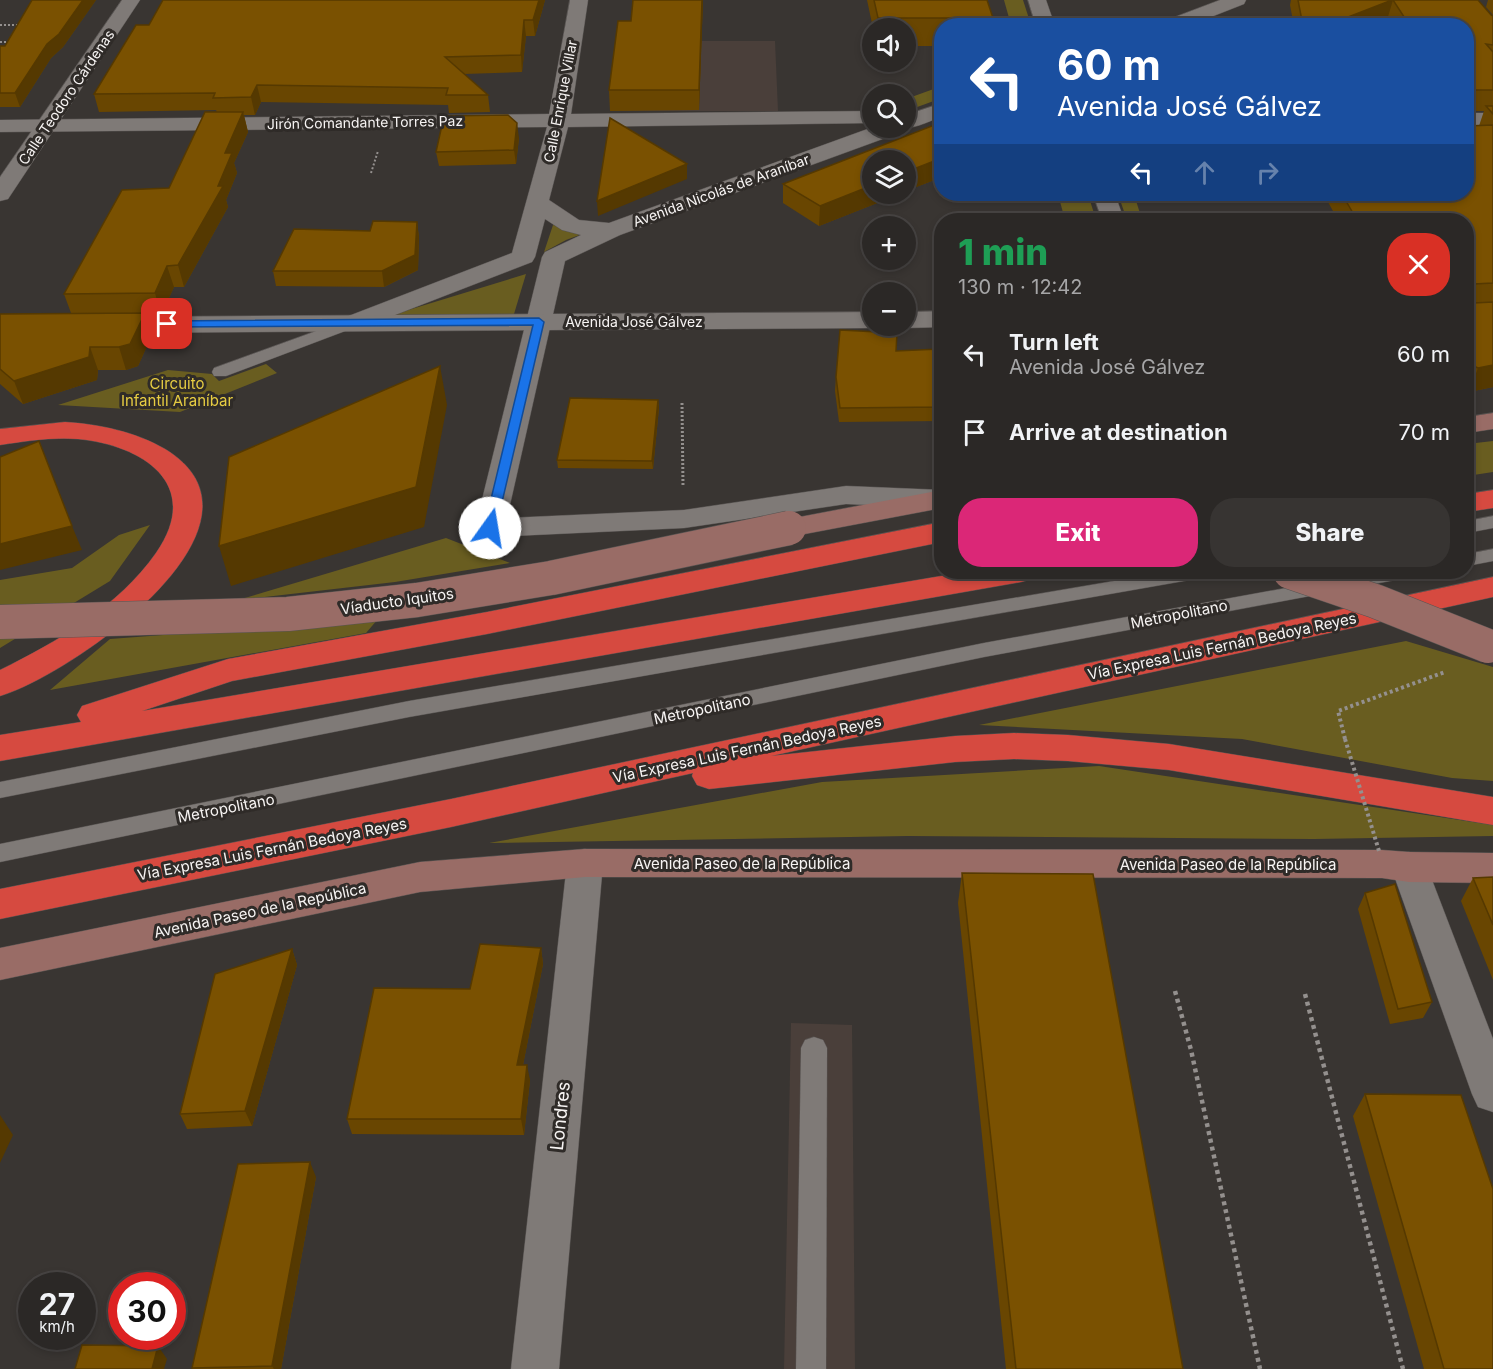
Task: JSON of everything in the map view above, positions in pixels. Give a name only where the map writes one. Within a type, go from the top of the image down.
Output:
[{"type":"highway","points":[[0,437],[63,431],[86,432],[135,444],[165,460],[185,484],[189,501],[184,531],[177,545],[166,561],[128,602],[60,653],[0,684]]},
{"type":"highway","points":[[1474,502],[1493,499]]},
{"type":"highway","points":[[0,747],[228,670],[487,623],[934,534]]},
{"type":"highway","points":[[0,747],[981,579]]},
{"type":"highway","name":"Vía Expresa Luis Fernán Bedoya Reyes","points":[[0,904],[510,800],[1493,587]]},
{"type":"highway","points":[[510,800],[903,753],[1014,746],[1169,757],[1493,811]]},
{"type":"main road","points":[[1474,424],[1493,421]]},
{"type":"main road","name":"Víaducto Iquitos","points":[[0,622],[288,614],[393,602],[551,578],[789,528],[934,501]]},
{"type":"main road","points":[[1311,579],[1375,601],[1490,647]]},
{"type":"main road","points":[[1339,579],[1375,601]]},
{"type":"main road","name":"Avenida Paseo de la República","points":[[0,964],[420,877],[585,863],[1370,864],[1394,859],[1493,868]]},
{"type":"street","name":"Calle Teodoro Cárdenas","points":[[0,194],[131,0]]},
{"type":"street","name":"Calle Enrique Villar","points":[[355,322],[523,257],[559,120],[579,0]]},
{"type":"street","points":[[1037,0],[1043,18]]},
{"type":"street","points":[[1190,18],[1237,0]]},
{"type":"street","points":[[919,118],[934,112]]},
{"type":"street","name":"Jirón Comandante Torres Paz","points":[[0,126],[862,117]]},
{"type":"street","points":[[1474,119],[1493,119]]},
{"type":"street","name":"Avenida Nicolás de Araníbar","points":[[539,322],[554,257],[612,230],[864,138]]},
{"type":"street","points":[[538,202],[561,223],[585,229],[612,230]]},
{"type":"street","points":[[916,320],[934,319]]},
{"type":"street","name":"Avenida José Gálvez","points":[[83,325],[862,320]]},
{"type":"street","points":[[539,322],[490,528],[684,519],[846,495],[934,499]]},
{"type":"street","points":[[1394,859],[1493,1094]]},
{"type":"street","name":"Londres","points":[[535,1369],[585,863]]},
{"type":"lane","points":[[220,372],[355,322]]},
{"type":"lane","points":[[1474,526],[1493,522]]},
{"type":"lane","points":[[1474,559],[1493,555]]},
{"type":"lane","points":[[0,790],[409,709],[1161,579]]},
{"type":"lane","name":"Metropolitano","points":[[0,853],[984,650],[1368,579]]},
{"type":"lane","points":[[811,1369],[814,1048]]},
{"type":"path","points":[[0,25],[23,25]]},
{"type":"path","points":[[0,42],[12,42]]},
{"type":"path","points":[[682,403],[684,519]]},
{"type":"path","points":[[1394,859],[1346,739],[1338,711],[1449,670]]},
{"type":"path","points":[[1175,991],[1191,1050],[1260,1369]]},
{"type":"path","points":[[1305,994],[1403,1369]]},
{"type":"shaded area","points":[[620,41],[775,41],[778,111],[610,111]]},
{"type":"shaded area","points":[[791,1023],[852,1025],[855,1369],[784,1369]]},
{"type":"green space","points":[[1004,0],[1023,0],[1029,18],[1009,18]]},
{"type":"green space","points":[[934,89],[934,101],[916,107],[916,95]]},
{"type":"green space","points":[[1060,201],[1090,201],[1094,213],[1063,213]]},
{"type":"green space","points":[[1120,201],[1136,201],[1140,213],[1125,213]]},
{"type":"green space","points":[[553,225],[585,233],[544,252]]},
{"type":"green space","points":[[526,274],[514,314],[392,315]]},
{"type":"green space","name":"Circuito Infantil Araníbar","points":[[266,364],[277,373],[180,412],[58,405],[168,370],[212,374],[219,381]]},
{"type":"green space","points":[[1493,441],[1493,472],[1474,475],[1474,443]]},
{"type":"green space","points":[[150,525],[110,581],[0,648],[0,580],[72,568],[119,535]]},
{"type":"green space","points":[[446,538],[510,563],[395,582],[238,600]]},
{"type":"green space","points":[[378,619],[366,633],[50,690],[110,639]]},
{"type":"green space","points":[[1406,641],[1493,667],[1493,781],[1452,778],[1242,739],[979,725]]},
{"type":"green space","points":[[1099,766],[1493,825],[1493,836],[1314,839],[908,836],[489,843],[822,782]]},
{"type":"building","points":[[32,0],[83,0],[59,34],[47,44],[15,93],[0,93],[0,46],[5,46]]},
{"type":"building","points":[[163,0],[539,0],[533,20],[524,20],[521,55],[445,57],[488,95],[446,95],[448,88],[257,85],[251,97],[213,98],[215,93],[94,94],[136,25],[149,25]]},
{"type":"building","points":[[633,0],[702,0],[699,90],[609,90],[618,21],[631,21]]},
{"type":"building","points":[[874,0],[987,0],[993,18],[916,18],[878,18]]},
{"type":"building","points":[[1298,0],[1392,0],[1346,18],[1301,18]]},
{"type":"building","points":[[1393,0],[1478,0],[1493,16],[1493,45],[1486,44],[1493,52],[1493,90],[1474,90],[1474,18],[1405,18]]},
{"type":"building","points":[[1486,106],[1493,106],[1493,114]]},
{"type":"building","points":[[205,112],[243,112],[225,153],[232,153],[218,186],[223,186],[178,265],[167,266],[155,293],[64,294],[122,190],[169,188]]},
{"type":"building","points":[[508,115],[517,123],[514,150],[436,152],[444,116]]},
{"type":"building","points":[[610,118],[687,164],[597,201]]},
{"type":"building","points":[[934,125],[934,161],[916,168],[916,150],[870,150],[901,138],[916,138],[916,132]]},
{"type":"building","points":[[1493,125],[1493,283],[1474,284],[1474,213],[1353,213],[1346,201],[1474,201],[1474,126]]},
{"type":"building","points":[[862,153],[862,189],[820,206],[783,184]]},
{"type":"building","points":[[373,221],[417,222],[415,255],[382,271],[273,271],[294,229],[370,231]]},
{"type":"building","points":[[1493,302],[1493,365],[1474,367],[1474,303]]},
{"type":"building","points":[[145,313],[130,344],[119,347],[90,347],[89,357],[14,381],[0,369],[0,314]]},
{"type":"building","points":[[840,330],[862,331],[862,336],[897,336],[896,351],[934,349],[934,407],[840,408],[836,377]]},
{"type":"building","points":[[440,366],[416,487],[219,546],[229,457]]},
{"type":"building","points":[[570,398],[658,400],[652,461],[557,460]]},
{"type":"building","points":[[39,441],[72,526],[0,544],[0,457]]},
{"type":"building","points":[[962,873],[1093,874],[1183,1369],[1016,1369]]},
{"type":"building","points":[[1493,877],[1493,925],[1473,878]]},
{"type":"building","points":[[1395,884],[1432,1002],[1398,1009],[1365,893]]},
{"type":"building","points":[[480,944],[541,948],[517,1065],[527,1065],[521,1119],[347,1119],[374,988],[470,989]]},
{"type":"building","points":[[292,949],[245,1111],[180,1114],[215,974]]},
{"type":"building","points":[[1365,1094],[1461,1095],[1493,1189],[1493,1369],[1444,1369]]},
{"type":"building","points":[[310,1162],[272,1366],[192,1368],[238,1164]]},
{"type":"building","points":[[96,1345],[108,1345],[108,1350],[157,1350],[152,1369],[75,1369],[81,1350],[96,1350]]},
{"type":"route","points":[[167,324],[539,322],[490,528]]}]
